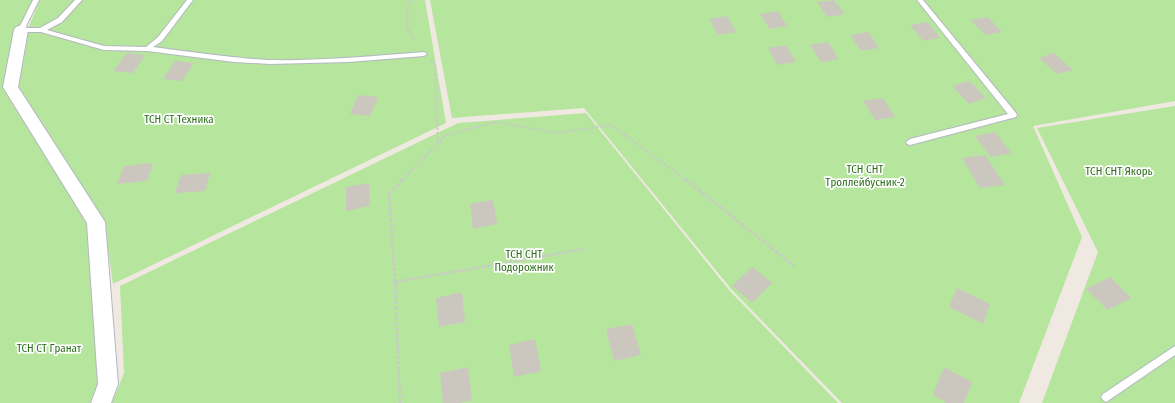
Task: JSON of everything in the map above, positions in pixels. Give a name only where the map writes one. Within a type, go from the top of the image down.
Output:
[{"type":"street","points":[[22,30],[10,87],[96,222],[108,384],[101,403]]},
{"type":"lane","points":[[36,0],[22,30],[41,30],[104,48],[147,49],[234,60],[270,62],[348,60],[424,54]]},
{"type":"lane","points":[[41,30],[60,20],[79,0]]},
{"type":"lane","points":[[147,49],[160,39],[190,0]]},
{"type":"lane","points":[[910,142],[1013,115],[920,0]]},
{"type":"lane","points":[[1106,397],[1175,350]]},
{"type":"path","points":[[412,0],[408,4],[407,28],[424,54],[435,64],[438,143]]},
{"type":"path","points":[[400,403],[395,282],[389,194],[446,135],[496,122],[557,133],[612,126],[668,166],[794,266]]},
{"type":"path","points":[[395,282],[585,249]]},
{"type":"green space","name":"ТСН СТ Гранат","points":[[0,0],[34,0],[3,89],[89,226],[101,385],[95,403],[0,403]]},
{"type":"green space","name":"ТСН СТ Техника","points":[[40,0],[425,0],[446,123],[113,284],[104,222],[18,87],[26,33]]},
{"type":"green space","name":"ТСН СНТ Троллейбусник-2","points":[[430,0],[1175,0],[1175,101],[1033,126],[1082,237],[1019,403],[842,403],[732,290],[584,108],[452,118]]},
{"type":"green space","name":"ТСН СНТ Якорь","points":[[1175,106],[1175,403],[1042,403],[1098,252],[1037,128]]},
{"type":"green space","name":"ТСН СНТ Подорожник","points":[[586,113],[729,290],[838,403],[112,403],[124,373],[120,286],[458,123]]},
{"type":"building","points":[[834,0],[845,14],[827,17],[817,2]]},
{"type":"building","points":[[778,11],[787,26],[770,29],[760,14]]},
{"type":"building","points":[[727,16],[736,32],[718,35],[709,19]]},
{"type":"building","points":[[988,17],[1002,32],[985,35],[971,20]]},
{"type":"building","points":[[928,22],[940,38],[923,41],[910,25]]},
{"type":"building","points":[[868,32],[879,48],[861,51],[850,35]]},
{"type":"building","points":[[828,42],[839,59],[821,62],[810,45]]},
{"type":"building","points":[[786,45],[796,62],[777,65],[768,48]]},
{"type":"building","points":[[127,53],[145,55],[133,73],[113,71]]},
{"type":"building","points":[[1054,53],[1073,70],[1057,74],[1039,58]]},
{"type":"building","points":[[175,61],[194,63],[182,81],[163,79]]},
{"type":"building","points":[[969,81],[986,98],[969,104],[952,86]]},
{"type":"building","points":[[358,95],[378,97],[370,116],[350,114]]},
{"type":"building","points":[[883,98],[895,117],[875,120],[863,101]]},
{"type":"building","points":[[995,132],[1011,153],[991,157],[975,136]]},
{"type":"building","points":[[985,155],[1005,185],[980,188],[962,158]]},
{"type":"building","points":[[153,163],[147,181],[117,184],[124,166]]},
{"type":"building","points":[[210,173],[205,191],[175,193],[181,175]]},
{"type":"building","points":[[369,183],[370,206],[346,211],[346,187]]},
{"type":"building","points":[[493,200],[497,224],[473,229],[470,204]]},
{"type":"building","points":[[752,267],[772,283],[752,303],[732,286]]},
{"type":"building","points":[[1110,277],[1131,298],[1108,310],[1086,289]]},
{"type":"building","points":[[957,288],[990,304],[983,324],[949,307]]},
{"type":"building","points":[[462,292],[465,322],[439,327],[436,298]]},
{"type":"building","points":[[632,324],[641,355],[614,361],[606,329]]},
{"type":"building","points":[[535,339],[541,371],[514,377],[509,345]]},
{"type":"building","points":[[468,367],[472,400],[459,403],[443,403],[440,373]]},
{"type":"building","points":[[944,367],[972,382],[964,403],[947,403],[933,395]]}]
